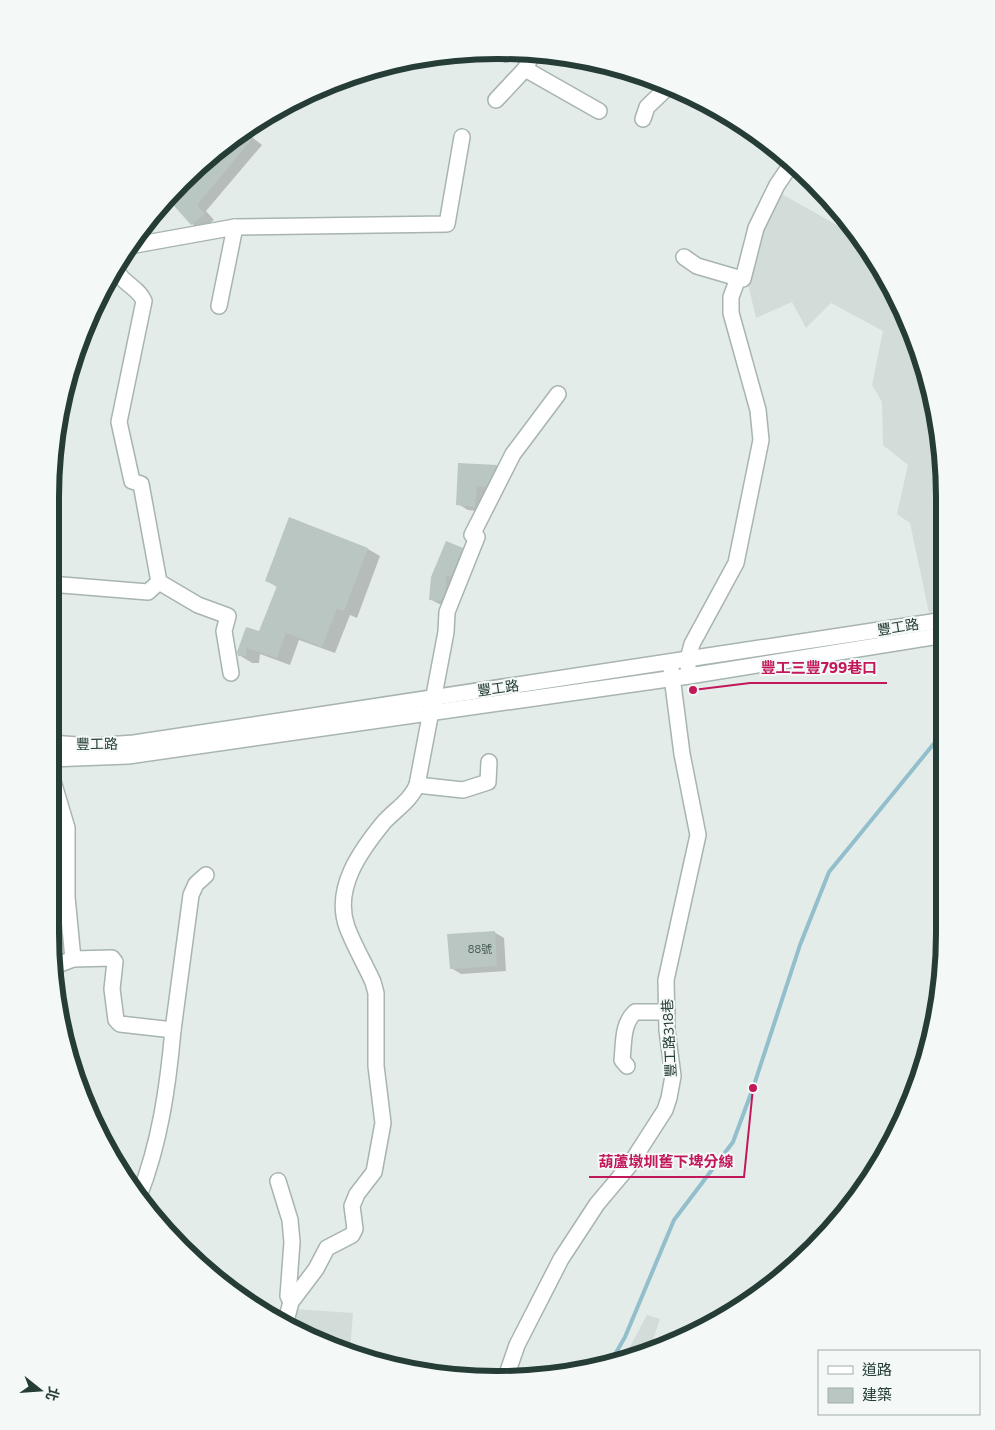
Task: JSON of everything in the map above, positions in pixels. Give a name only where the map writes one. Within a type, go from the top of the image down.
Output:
[{"type":"street","points":[[496,100],[525,70],[530,60]]},
{"type":"street","points":[[525,70],[599,111]]},
{"type":"street","points":[[643,119],[647,107],[663,91]]},
{"type":"street","points":[[140,244],[235,227],[447,224],[462,137]]},
{"type":"street","points":[[684,257],[697,266],[743,279],[760,219],[788,169]]},
{"type":"street","points":[[219,306],[235,227]]},
{"type":"street","points":[[120,275],[124,281],[141,294],[144,301],[119,422],[132,481],[141,484],[159,582],[198,605],[228,616],[224,631],[231,673]]},
{"type":"street","points":[[689,676],[688,660],[692,644],[736,563],[761,440],[758,410],[731,313],[731,296],[738,278]]},
{"type":"street","points":[[287,1317],[291,1302],[316,1269],[327,1248],[352,1235],[355,1229],[352,1206],[357,1194],[370,1178],[376,1165],[383,1123],[376,1066],[376,993],[371,977],[344,917],[345,893],[352,868],[378,830],[394,810],[413,794],[418,785],[446,632],[447,612],[478,538],[472,536],[513,454],[558,394]]},
{"type":"street","points":[[59,585],[148,592],[159,582]]},
{"type":"street","name":"豐工路","points":[[59,759],[128,756],[432,713],[672,670],[688,660],[936,621]]},
{"type":"street","name":"豐工路","points":[[59,744],[92,746],[134,743],[433,698],[672,670],[689,676],[936,636]]},
{"type":"street","name":"豐工路318巷","points":[[508,1371],[517,1345],[562,1259],[597,1204],[629,1166],[665,1110],[673,1076],[667,1030],[666,980],[669,959],[684,908],[698,835],[682,754],[672,670]]},
{"type":"street","points":[[418,785],[463,790],[488,782],[489,762]]},
{"type":"street","points":[[59,801],[67,828],[67,897],[74,959]]},
{"type":"street","points":[[141,1189],[160,1132],[161,1109],[169,1073],[191,894],[196,884],[206,875]]},
{"type":"street","points":[[60,964],[74,959],[112,958],[115,962],[112,989],[116,1020],[120,1024],[173,1030]]},
{"type":"street","points":[[627,1066],[622,1060],[626,1028],[631,1016],[636,1012],[667,1012]]},
{"type":"street","points":[[278,1182],[290,1220],[292,1242],[288,1296],[291,1302]]},
{"type":"shaded area","points":[[780,193],[846,230],[891,303],[913,356],[928,412],[935,469],[936,612],[929,613],[910,523],[897,514],[908,465],[883,445],[882,402],[872,385],[883,331],[831,303],[806,328],[792,302],[756,318],[748,284],[758,235]]},
{"type":"shaded area","points":[[293,1309],[353,1313],[350,1346],[303,1326],[291,1319]]},
{"type":"shaded area","points":[[647,1315],[660,1319],[652,1343],[628,1351]]},
{"type":"building","points":[[249,136],[252,139],[197,205],[205,214],[191,225],[172,204],[208,168],[230,149]]},
{"type":"building","points":[[458,463],[497,465],[486,487],[477,486],[475,507],[456,505]]},
{"type":"building","points":[[289,517],[368,548],[344,611],[337,609],[322,647],[286,633],[277,658],[247,648],[246,656],[238,656],[237,652],[246,627],[259,631],[277,586],[265,581]]},
{"type":"building","points":[[446,541],[463,548],[451,576],[446,576],[445,592],[441,601],[429,600],[431,577]]},
{"type":"building","points":[[495,931],[497,966],[450,969],[447,934]]},
{"type":"waterway","points":[[615,1355],[625,1337],[674,1220],[733,1142],[753,1088],[800,945],[829,872],[936,741]]},
{"type":"place","name":"豐工三豐799巷口","points":[[693,690]]},
{"type":"place","name":"葫蘆墩圳舊下埤分線","points":[[753,1088]]}]
